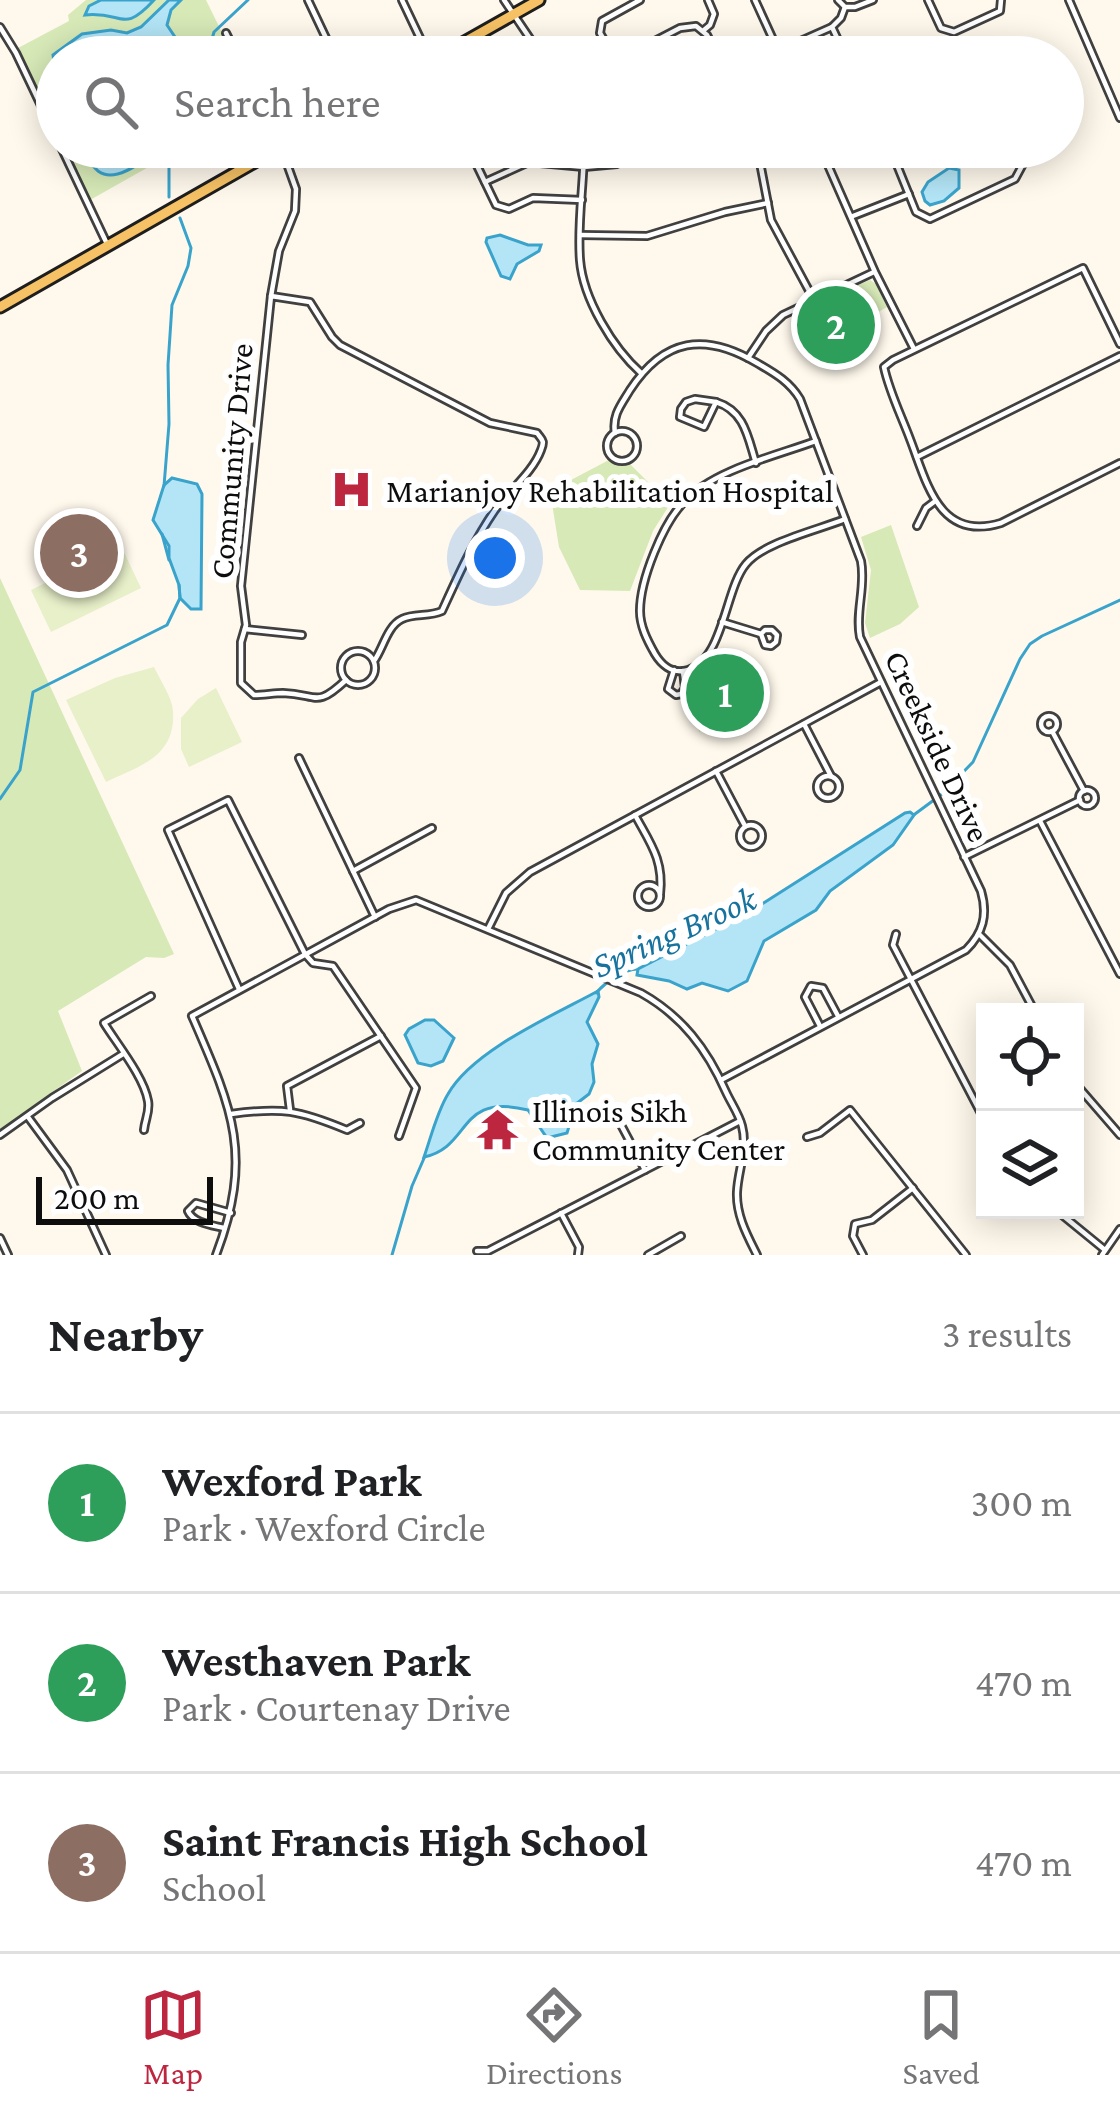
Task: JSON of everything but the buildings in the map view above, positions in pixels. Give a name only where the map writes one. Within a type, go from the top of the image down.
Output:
[{"type":"main road","points":[[475,36],[539,0]]},
{"type":"main road","points":[[0,308],[243,168]]},
{"type":"street","points":[[308,0],[325,36]]},
{"type":"street","points":[[402,0],[418,36]]},
{"type":"street","points":[[504,0],[528,36]]},
{"type":"street","points":[[601,36],[604,19],[640,0]]},
{"type":"street","points":[[704,30],[714,14],[708,0]]},
{"type":"street","points":[[755,0],[771,36]]},
{"type":"street","points":[[838,0],[845,8],[873,0]]},
{"type":"street","points":[[928,0],[941,28],[954,32],[1000,10],[1001,0]]},
{"type":"street","points":[[1070,0],[1120,118]]},
{"type":"street","points":[[814,36],[832,27],[845,8]]},
{"type":"street","points":[[0,26],[36,94]]},
{"type":"street","points":[[665,36],[696,26],[707,36]]},
{"type":"street","points":[[832,27],[836,36]]},
{"type":"street","points":[[71,168],[108,246]]},
{"type":"street","name":"Community Drive","points":[[288,168],[296,189],[295,212],[279,250],[271,296],[242,586],[241,683],[254,694],[321,699],[346,680]]},
{"type":"street","points":[[478,168],[496,206],[502,208],[533,198],[582,200]]},
{"type":"street","points":[[485,182],[516,168]]},
{"type":"street","points":[[584,168],[580,258],[588,291],[617,350],[641,373],[615,416],[615,433],[608,442],[609,453],[618,460],[629,459],[637,450],[635,439],[626,432],[615,433]]},
{"type":"street","points":[[762,168],[775,229],[814,300]]},
{"type":"street","points":[[829,168],[914,349]]},
{"type":"street","points":[[898,168],[920,216],[935,219],[1015,179],[1021,168]]},
{"type":"street","points":[[850,218],[909,194]]},
{"type":"street","points":[[580,235],[647,236],[768,203]]},
{"type":"street","points":[[1120,344],[1083,268],[888,362],[884,370],[934,502],[960,524],[994,525],[1120,463]]},
{"type":"street","points":[[748,358],[776,320],[875,272]]},
{"type":"street","name":"Community Drive","points":[[271,296],[310,302],[340,345],[490,423],[537,433],[542,440],[542,448],[470,548],[442,611],[398,621],[374,661]]},
{"type":"street","name":"Creekside Drive","points":[[641,373],[661,355],[691,344],[717,345],[748,358],[792,387],[862,566],[859,632],[985,905],[980,935]]},
{"type":"street","points":[[916,457],[1120,356]]},
{"type":"street","points":[[716,402],[704,427],[680,418],[686,402],[716,402],[728,406],[742,421],[756,463]]},
{"type":"street","points":[[815,441],[713,480],[693,492],[676,511],[641,597],[644,631],[657,658],[683,671],[706,657],[737,578],[754,556],[845,519]]},
{"type":"street","points":[[917,526],[934,502]]},
{"type":"street","points":[[722,622],[760,634]]},
{"type":"street","name":"Community Drive","points":[[245,629],[302,635]]},
{"type":"street","name":"Community Drive","points":[[365,653],[374,661],[370,681],[355,685],[346,680],[341,664],[348,654],[365,653]]},
{"type":"street","points":[[674,670],[668,689],[676,695],[685,688],[683,671]]},
{"type":"street","points":[[488,929],[506,893],[522,876],[881,682]]},
{"type":"street","points":[[804,724],[831,776]]},
{"type":"street","points":[[1052,731],[1084,790],[1092,792],[1094,801],[1087,805],[1080,800]]},
{"type":"street","points":[[299,758],[375,917]]},
{"type":"street","points":[[716,771],[746,827]]},
{"type":"street","points":[[1080,800],[1084,790]]},
{"type":"street","points":[[239,989],[168,830],[228,800],[305,954],[314,963],[333,966],[416,1088],[399,1136]]},
{"type":"street","points":[[964,856],[1080,800]]},
{"type":"street","points":[[635,815],[660,862],[660,894]]},
{"type":"street","points":[[1040,820],[1120,974]]},
{"type":"street","points":[[353,871],[432,828]]},
{"type":"street","points":[[216,1255],[231,1213],[237,1165],[224,1089],[192,1016],[396,906],[416,900],[625,985],[681,1022],[703,1047],[740,1120],[744,1154],[737,1202],[757,1255]]},
{"type":"street","points":[[896,934],[892,945],[980,1111]]},
{"type":"street","points":[[721,1080],[959,955],[980,935],[1010,965],[1030,1003]]},
{"type":"street","points":[[820,1026],[805,997],[811,986],[823,988],[838,1017]]},
{"type":"street","points":[[144,1130],[147,1096],[104,1023],[151,996]]},
{"type":"street","points":[[290,1111],[287,1086],[381,1036]]},
{"type":"street","points":[[0,1135],[123,1054]]},
{"type":"street","points":[[1084,1093],[1120,1135]]},
{"type":"street","points":[[231,1114],[275,1108],[306,1113],[347,1130],[360,1123]]},
{"type":"street","points":[[807,1136],[820,1133],[850,1110],[966,1255]]},
{"type":"street","points":[[28,1117],[67,1170],[106,1255]]},
{"type":"street","points":[[477,1251],[488,1251],[740,1120]]},
{"type":"street","points":[[620,1124],[645,1170]]},
{"type":"street","points":[[863,1255],[853,1236],[855,1224],[872,1220],[913,1188]]},
{"type":"street","points":[[226,1229],[196,1220],[188,1211],[196,1203],[231,1213]]},
{"type":"street","points":[[561,1213],[579,1247],[578,1255]]},
{"type":"street","points":[[1066,1219],[1104,1252],[1120,1229]]},
{"type":"street","points":[[648,1255],[681,1236]]},
{"type":"street","points":[[0,1238],[8,1255]]},
{"type":"green space","points":[[86,0],[206,0],[224,36],[41,36],[69,21],[68,15]]},
{"type":"green space","points":[[36,38],[36,86],[18,48]]},
{"type":"green space","points":[[75,168],[147,168],[90,200]]},
{"type":"green space","points":[[870,280],[887,307],[825,343],[808,307]]},
{"type":"green space","points":[[607,461],[629,463],[670,504],[653,531],[630,591],[580,590],[559,547],[550,491]]},
{"type":"green space","points":[[891,525],[919,607],[900,624],[870,638],[865,623],[871,570],[861,537]]},
{"type":"green space","points":[[121,546],[141,588],[51,632],[31,590]]},
{"type":"green space","points":[[0,578],[174,954],[146,957],[58,1011],[82,1071],[0,1129]]},
{"type":"green space","points":[[715,659],[753,687],[760,699],[699,732],[691,678]]},
{"type":"green space","points":[[154,667],[172,706],[168,739],[153,758],[106,782],[66,700]]},
{"type":"green space","points":[[216,688],[242,742],[189,767],[181,749],[181,718]]},
{"type":"water","points":[[101,0],[154,0],[128,19],[85,15],[89,6]]},
{"type":"water","points":[[169,0],[181,0],[171,10],[167,25],[174,36],[79,36],[111,30],[127,33],[141,27]]},
{"type":"water","points":[[96,168],[131,168],[107,175]]},
{"type":"water","points":[[949,168],[959,170],[959,188],[944,201],[930,205],[922,192]]},
{"type":"water","points":[[500,235],[541,245],[517,264],[510,279],[501,276],[486,242]]},
{"type":"water","points":[[172,478],[197,484],[202,494],[201,609],[191,609],[180,598],[169,546],[153,520],[164,485]]},
{"type":"water","points":[[910,812],[914,815],[893,845],[830,891],[816,910],[764,941],[747,981],[728,991],[702,983],[687,989],[637,975],[638,969],[751,911]]},
{"type":"water","points":[[598,991],[587,1022],[598,1044],[592,1064],[594,1082],[589,1094],[576,1104],[567,1133],[547,1138],[528,1110],[489,1108],[467,1123],[451,1143],[424,1157],[441,1109],[460,1078],[495,1048]]},
{"type":"water","points":[[425,1020],[434,1020],[454,1038],[443,1061],[431,1066],[418,1063],[405,1035]]},
{"type":"waterway","points":[[213,36],[248,0]]},
{"type":"waterway","points":[[169,168],[169,197]]},
{"type":"waterway","points":[[164,486],[172,305],[191,248],[180,218]]},
{"type":"waterway","points":[[162,534],[169,560]]},
{"type":"waterway","points":[[0,799],[20,770],[33,692],[167,625],[180,598],[179,585]]},
{"type":"waterway","name":"Spring Brook","points":[[915,814],[973,762],[1030,644],[1120,600]]},
{"type":"waterway","name":"Spring Brook","points":[[596,993],[615,977],[638,969]]},
{"type":"waterway","name":"Spring Brook","points":[[392,1255],[425,1156]]},
{"type":"place","name":"Westhaven Park","points":[[836,325]]},
{"type":"place","name":"Marianjoy Rehabilitation Hospital","points":[[352,490]]},
{"type":"place","name":"Saint Francis High School","points":[[79,553]]},
{"type":"place","name":"Wexford Park","points":[[725,693]]},
{"type":"place","name":"Illinois Sikh Community Center","points":[[498,1129]]}]
